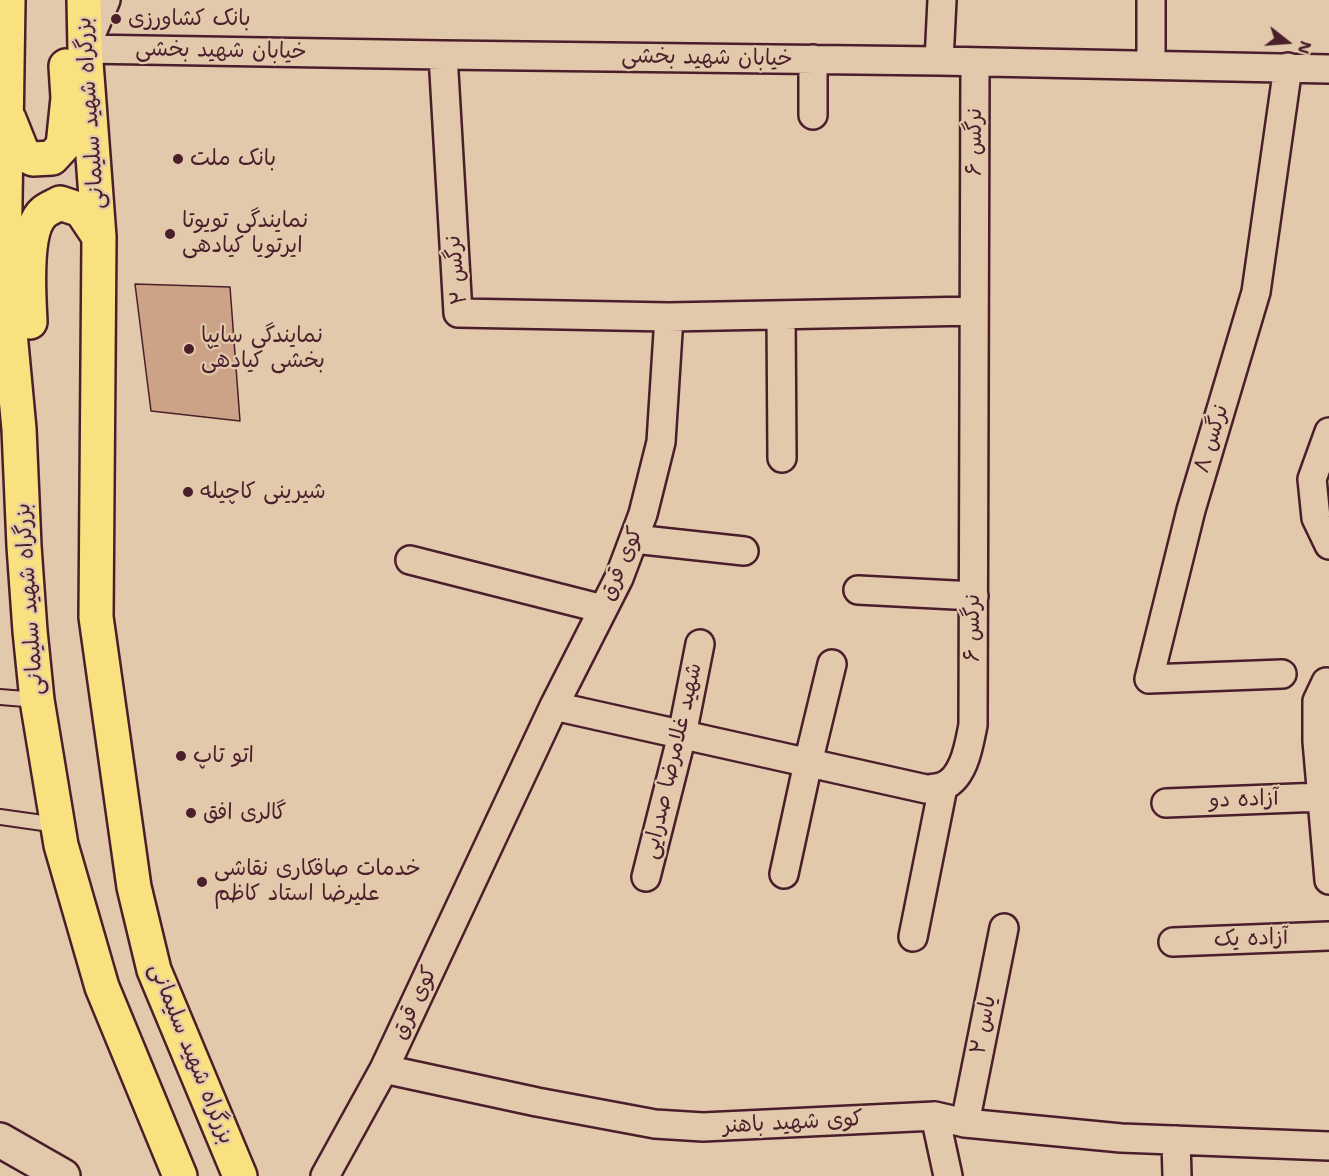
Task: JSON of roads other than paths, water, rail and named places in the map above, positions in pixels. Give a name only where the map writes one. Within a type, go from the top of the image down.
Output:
[{"type":"highway","name":"بزرگراه شهید سلیمانی","points":[[6,0],[7,115],[4,269],[13,355],[8,413],[19,429],[30,631],[37,700],[61,845],[102,987],[172,1170]]},
{"type":"highway","points":[[7,115],[23,154],[33,159],[52,158],[63,146],[68,98],[64,0]]},
{"type":"highway","name":"بزرگراه شهید سلیمانی","points":[[84,0],[85,49],[99,237],[96,617],[134,887],[154,970],[240,1176]]},
{"type":"highway","points":[[22,499],[39,446],[28,272],[32,233],[42,213],[60,202],[81,210],[99,237]]},
{"type":"main road","points":[[0,9],[6,0]]},
{"type":"main road","points":[[0,1140],[57,1175]]},
{"type":"street","points":[[85,49],[106,0]]},
{"type":"street","points":[[939,61],[942,0]]},
{"type":"street","points":[[1151,0],[1151,65]]},
{"type":"street","name":"خیابان شهید بخشی","points":[[85,49],[1329,69]]},
{"type":"street","name":"نرگس ۲","points":[[443,55],[458,313],[669,317]]},
{"type":"street","points":[[813,59],[813,115]]},
{"type":"street","name":"نرگس ۶","points":[[943,787],[955,778],[967,756],[973,725],[975,62]]},
{"type":"street","name":"نرگس ۸","points":[[1282,674],[1149,679],[1191,510],[1256,292],[1288,67]]},
{"type":"street","points":[[669,317],[974,311]]},
{"type":"street","points":[[781,315],[782,458]]},
{"type":"street","name":"کوی قرق","points":[[384,1069],[554,706],[618,578],[634,539],[643,514],[661,442],[669,317]]},
{"type":"street","points":[[1326,446],[1312,479],[1316,518],[1329,545]]},
{"type":"street","points":[[634,539],[744,551]]},
{"type":"street","points":[[410,560],[603,609]]},
{"type":"street","points":[[858,590],[974,596]]},
{"type":"street","name":"شهید غلامرضا صدرایی","points":[[646,878],[682,735],[700,644]]},
{"type":"street","points":[[784,874],[832,664]]},
{"type":"street","points":[[1326,682],[1317,701],[1317,741],[1329,880]]},
{"type":"street","points":[[554,706],[926,789],[943,787],[913,937]]},
{"type":"street","name":"آزاده دو","points":[[1166,803],[1322,797]]},
{"type":"street","name":"یاس ۲","points":[[965,1123],[1004,928]]},
{"type":"street","name":"آزاده یک","points":[[1173,942],[1329,936]]},
{"type":"street","points":[[325,1176],[384,1069]]},
{"type":"street","name":"کوی شهید باهنر","points":[[384,1069],[537,1102],[655,1124],[704,1128],[935,1116],[965,1123],[1121,1138],[1329,1146]]},
{"type":"street","points":[[935,1116],[948,1176]]},
{"type":"street","points":[[1176,1140],[1177,1176]]},
{"type":"lane","points":[[0,698],[37,700]]},
{"type":"lane","points":[[0,818],[58,825]]},
{"type":"place","name":"بانک کشاورزی","points":[[116,19]]},
{"type":"place","name":"بانک ملت","points":[[178,159]]},
{"type":"place","name":"نمایندگی تویوتا ایرتویا کیادهی","points":[[170,234]]},
{"type":"place","name":"نمایندگی سایپا بخشی کیادهی","points":[[189,349]]},
{"type":"place","name":"شیرینی کاچیله","points":[[188,492]]},
{"type":"place","name":"اتو تاپ","points":[[181,756]]},
{"type":"place","name":"گالری افق","points":[[191,813]]},
{"type":"place","name":"خدمات صافکاری نقاشی علیرضا استاد کاظم","points":[[202,882]]}]
